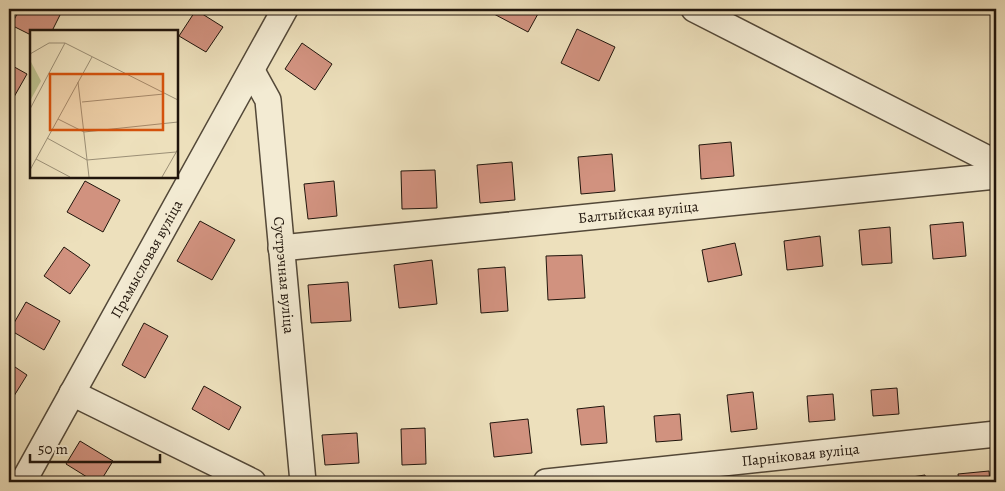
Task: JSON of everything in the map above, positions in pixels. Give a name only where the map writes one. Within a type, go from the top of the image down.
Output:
[{"type":"street","name":"Прамысловая вуліца","points":[[23,482],[252,71],[284,9]]},
{"type":"street","points":[[694,9],[996,163]]},
{"type":"street","name":"Сустрэчная вуліца","points":[[252,71],[268,100],[303,482]]},
{"type":"street","name":"Балтыйская вуліца","points":[[281,248],[996,176]]},
{"type":"street","points":[[72,393],[253,482]]},
{"type":"street","name":"Парніковая вуліца","points":[[546,482],[996,434]]},
{"type":"building","points":[[20,9],[58,9],[62,11],[52,30],[30,30],[30,34],[11,25]]},
{"type":"building","points":[[496,9],[532,9],[539,12],[528,32],[494,14]]},
{"type":"building","points":[[196,10],[223,27],[206,52],[179,36]]},
{"type":"building","points":[[577,29],[615,47],[599,81],[561,63]]},
{"type":"building","points":[[302,43],[332,64],[315,90],[285,69]]},
{"type":"building","points":[[9,64],[27,74],[10,104],[9,103]]},
{"type":"building","points":[[731,142],[734,176],[701,179],[699,145]]},
{"type":"building","points":[[612,154],[615,191],[581,194],[578,157]]},
{"type":"building","points":[[512,162],[515,200],[480,203],[477,165]]},
{"type":"building","points":[[435,170],[437,208],[402,209],[401,171]]},
{"type":"building","points":[[85,181],[120,200],[103,232],[67,212]]},
{"type":"building","points":[[334,181],[337,216],[308,219],[304,184]]},
{"type":"building","points":[[200,221],[235,240],[212,280],[177,261]]},
{"type":"building","points":[[963,222],[966,256],[933,259],[930,225]]},
{"type":"building","points":[[890,227],[892,263],[862,265],[859,230]]},
{"type":"building","points":[[820,236],[823,266],[787,270],[784,241]]},
{"type":"building","points":[[735,243],[742,275],[708,282],[702,250]]},
{"type":"building","points":[[64,247],[90,265],[70,294],[44,276]]},
{"type":"building","points":[[582,255],[585,298],[548,300],[546,256]]},
{"type":"building","points":[[432,260],[437,304],[399,308],[394,265]]},
{"type":"building","points":[[505,267],[508,311],[481,313],[478,269]]},
{"type":"building","points":[[348,282],[351,321],[311,323],[308,285]]},
{"type":"building","points":[[26,302],[60,321],[44,350],[10,330]]},
{"type":"building","points":[[144,323],[168,336],[145,378],[122,365]]},
{"type":"building","points":[[9,363],[27,375],[9,404]]},
{"type":"building","points":[[996,371],[996,398],[993,398],[991,372]]},
{"type":"building","points":[[204,386],[241,407],[229,430],[192,409]]},
{"type":"building","points":[[897,388],[899,414],[873,416],[871,390]]},
{"type":"building","points":[[753,392],[757,429],[731,432],[727,395]]},
{"type":"building","points":[[833,394],[835,420],[809,422],[807,396]]},
{"type":"building","points":[[604,406],[607,443],[581,445],[577,409]]},
{"type":"building","points":[[680,414],[682,440],[656,442],[654,416]]},
{"type":"building","points":[[528,419],[532,453],[494,457],[490,423]]},
{"type":"building","points":[[425,428],[426,464],[402,465],[401,429]]},
{"type":"building","points":[[357,433],[359,463],[325,465],[322,435]]},
{"type":"building","points":[[80,441],[113,461],[100,482],[95,482],[66,464]]},
{"type":"building","points":[[989,471],[990,482],[959,482],[958,474]]},
{"type":"building","points":[[925,475],[926,482],[893,482],[892,480]]}]
